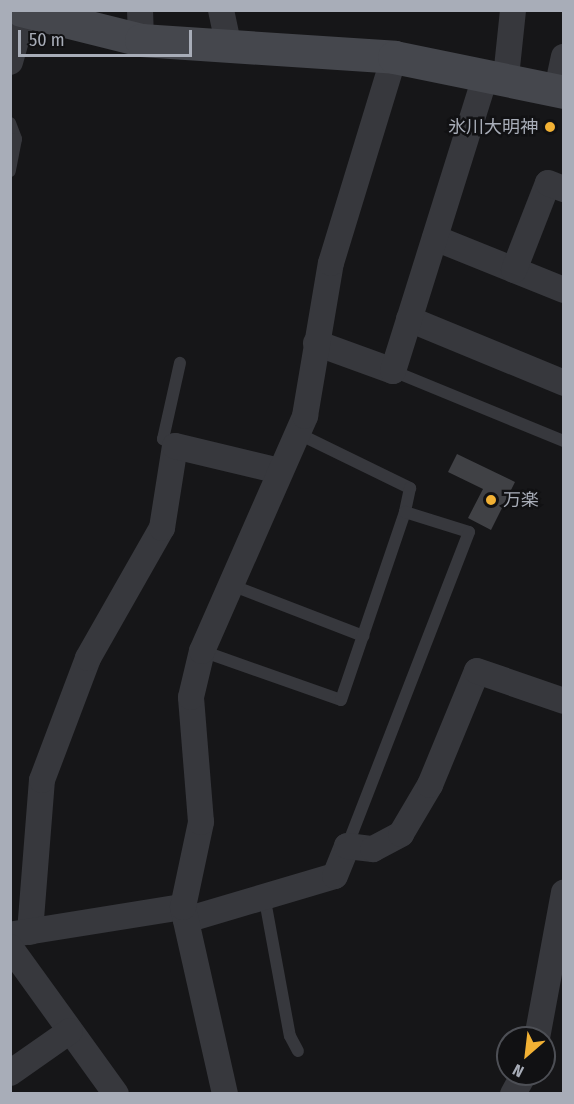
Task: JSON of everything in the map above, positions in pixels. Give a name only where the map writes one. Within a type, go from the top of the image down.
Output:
[{"type":"street","points":[[221,10],[229,49]]},
{"type":"street","points":[[316,343],[393,371],[435,238],[496,75],[513,10]]},
{"type":"street","points":[[10,62],[22,11],[141,25],[229,49],[394,57],[496,75],[560,91],[564,57]]},
{"type":"street","points":[[225,1094],[184,913],[201,822],[191,697],[202,651],[297,433],[331,263],[394,57]]},
{"type":"street","points":[[514,270],[548,183],[564,189]]},
{"type":"street","points":[[435,238],[564,290]]},
{"type":"street","points":[[409,319],[564,383]]},
{"type":"street","points":[[116,1094],[70,1030],[17,938],[42,780],[88,658],[162,528],[175,446],[280,471]]},
{"type":"street","points":[[17,938],[184,913],[335,876],[347,846],[373,849],[401,834],[430,785],[477,671],[564,700]]},
{"type":"street","points":[[539,1026],[564,891]]},
{"type":"street","points":[[10,1073],[70,1030]]},
{"type":"lane","points":[[10,123],[16,139],[10,171]]},
{"type":"lane","points":[[175,446],[163,439],[180,363]]},
{"type":"lane","points":[[393,371],[564,441]]},
{"type":"lane","points":[[202,651],[341,700],[405,512],[410,488],[297,433]]},
{"type":"lane","points":[[347,846],[469,532],[405,512]]},
{"type":"lane","points":[[231,585],[363,636]]},
{"type":"lane","points":[[264,895],[290,1036],[298,1051]]},
{"type":"building","points":[[457,454],[515,482],[491,530],[468,518],[483,489],[448,472]]},
{"type":"place","name":"氷川大明神","points":[[550,127]]},
{"type":"place","name":"万楽","points":[[491,500]]}]
